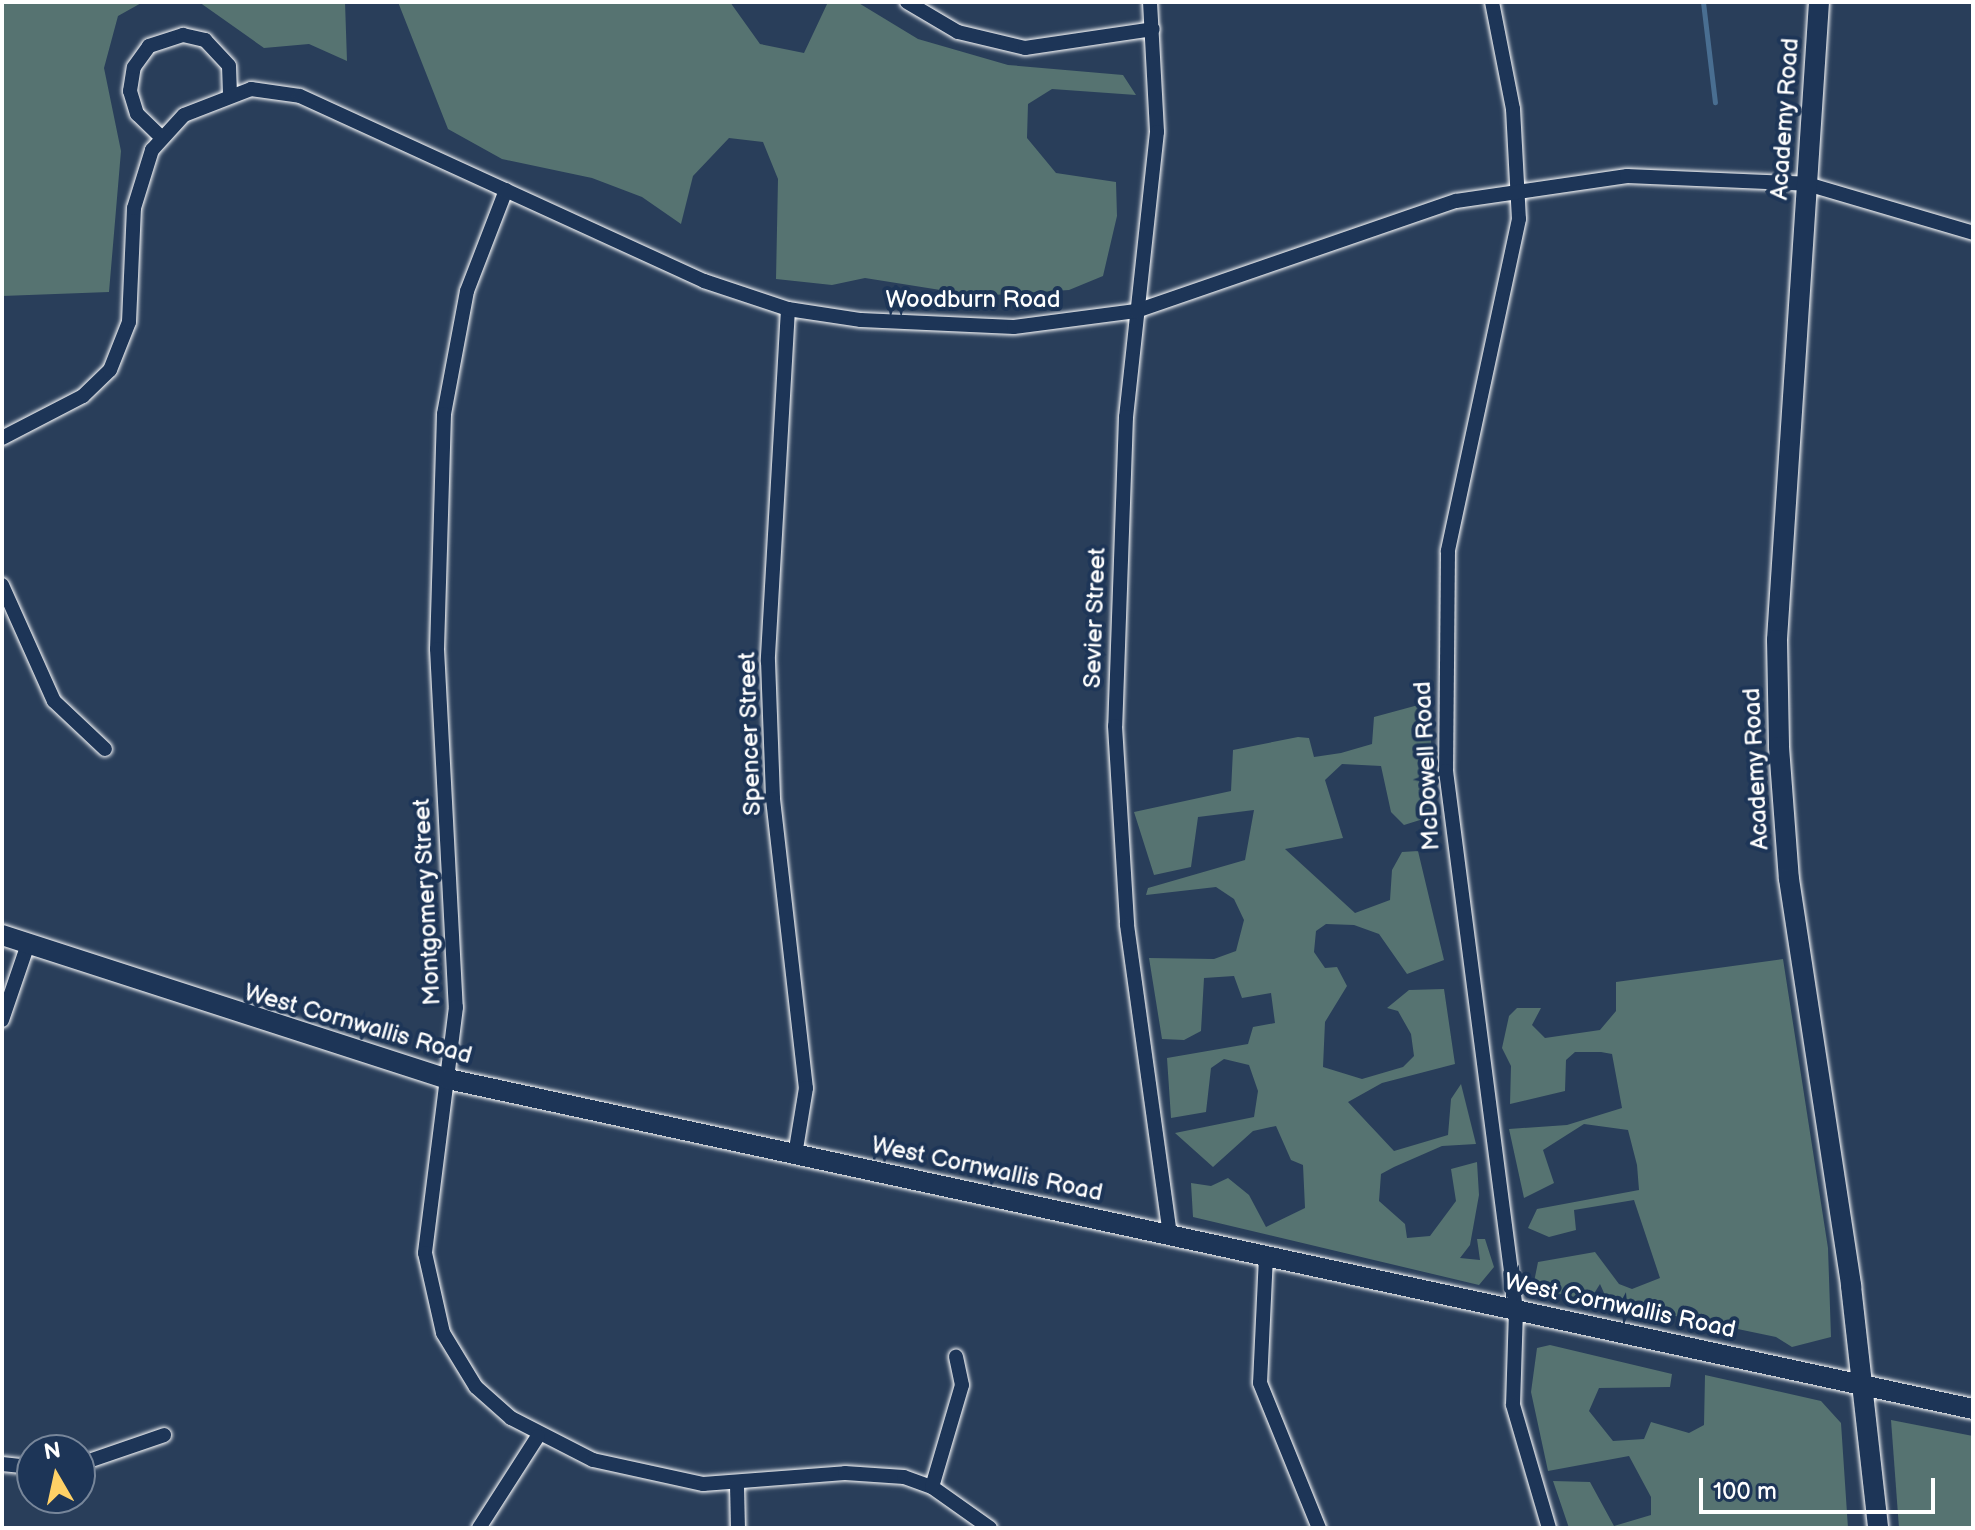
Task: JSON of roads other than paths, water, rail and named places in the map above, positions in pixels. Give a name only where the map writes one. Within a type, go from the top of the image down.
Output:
[{"type":"street","points":[[907,2],[958,32],[1025,48],[1153,29]]},
{"type":"street","name":"Sevier Street","points":[[1150,2],[1155,177],[1136,311],[1115,616],[1116,794],[1170,1235]]},
{"type":"street","name":"McDowell Road","points":[[1492,2],[1513,109],[1519,190],[1514,253],[1448,551],[1443,651],[1459,912],[1516,1310],[1513,1405],[1549,1528]]},
{"type":"street","name":"Academy Road","points":[[1819,2],[1777,640],[1779,747],[1789,879],[1864,1386],[1878,1528]]},
{"type":"street","points":[[2,438],[83,396],[115,359],[130,312],[138,186],[161,137],[230,92],[223,55],[205,40],[183,35],[149,46],[134,67],[130,91],[137,114],[161,137]]},
{"type":"street","name":"Woodburn Road","points":[[230,92],[300,96],[704,281],[788,309],[1014,327],[1136,311],[1402,218],[1519,190],[1627,176],[1807,184],[1973,233]]},
{"type":"street","name":"Montgomery Street","points":[[506,190],[467,291],[444,414],[437,649],[456,948],[448,1079],[425,1236],[433,1305],[476,1387],[538,1436],[644,1475],[737,1485],[845,1473],[932,1487],[990,1528]]},
{"type":"street","name":"Spencer Street","points":[[788,309],[768,661],[773,799],[806,1088],[795,1155]]},
{"type":"street","points":[[2,585],[54,701],[105,749]]},
{"type":"street","name":"West Cornwallis Road","points":[[2,935],[448,1079],[1973,1409]]},
{"type":"street","points":[[2,1020],[28,944]]},
{"type":"street","points":[[1266,1256],[1260,1383],[1319,1528]]},
{"type":"street","points":[[932,1487],[962,1385],[956,1357]]},
{"type":"street","points":[[96,1458],[164,1435]]},
{"type":"street","points":[[479,1528],[538,1436]]},
{"type":"street","points":[[737,1485],[738,1528]]},
{"type":"waterway","points":[[1703,2],[1715,102]]}]
